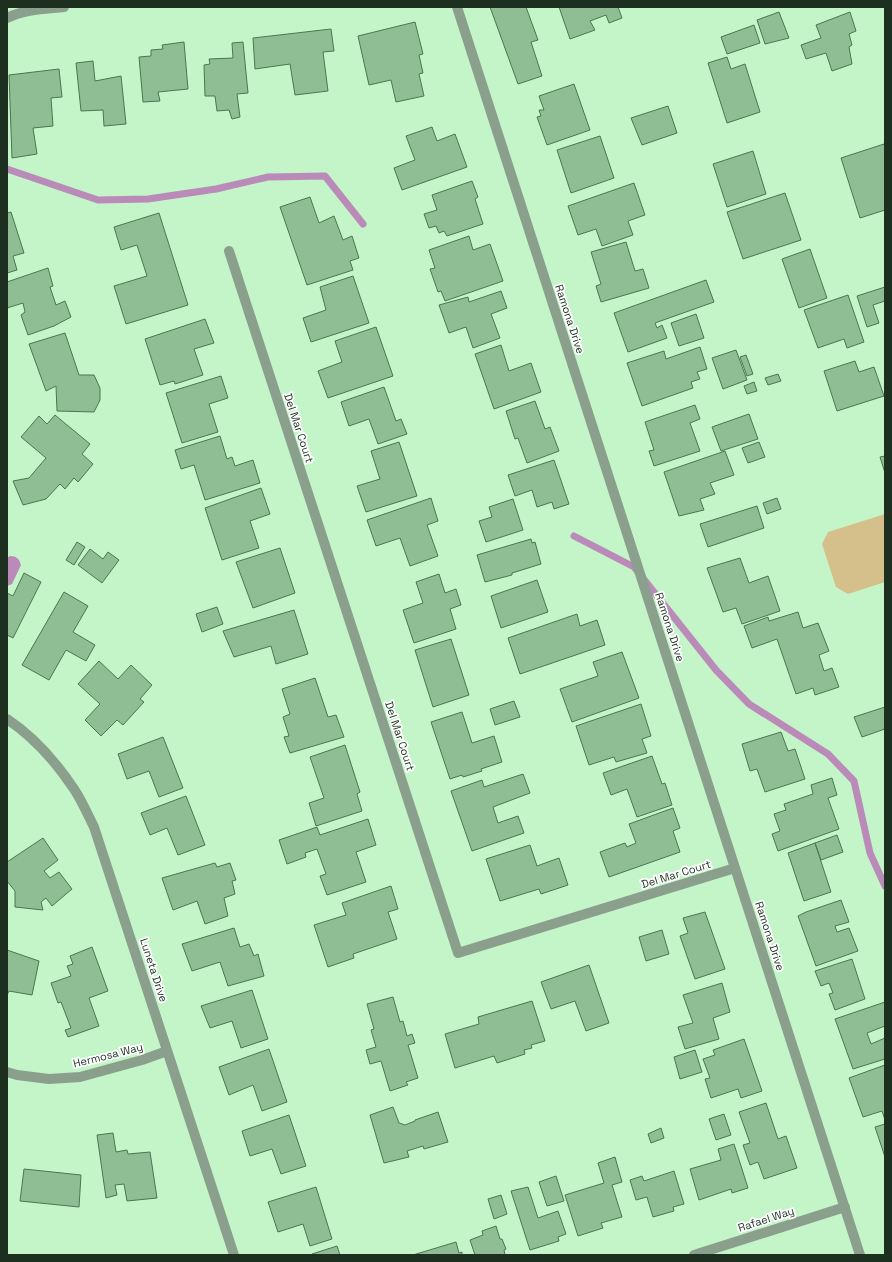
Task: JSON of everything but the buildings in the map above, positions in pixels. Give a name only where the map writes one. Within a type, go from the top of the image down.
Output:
[{"type":"street","points":[[7,11],[64,7]]},
{"type":"street","name":"Ramona Drive","points":[[457,7],[860,1255]]},
{"type":"street","points":[[7,18],[30,10]]},
{"type":"street","name":"Del Mar Court","points":[[229,251],[458,953],[735,868]]},
{"type":"street","name":"Luneta Drive","points":[[7,719],[20,728],[50,757],[75,790],[94,827],[234,1255]]},
{"type":"street","name":"Hermosa Way","points":[[7,1072],[17,1075],[49,1079],[80,1077],[142,1060],[167,1051]]},
{"type":"street","name":"Rafael Way","points":[[694,1255],[845,1207]]},
{"type":"shaded area","points":[[885,514],[885,582],[848,594],[836,587],[822,544],[828,532]]},
{"type":"shaded area","points":[[10,556],[17,558],[21,565],[12,584],[7,586],[7,558]]},
{"type":"waterway","points":[[7,169],[98,200],[148,199],[216,189],[268,177],[325,176],[363,224]]},
{"type":"waterway","points":[[574,536],[634,567],[716,670],[749,704],[828,754],[854,781],[870,853],[885,886]]}]
